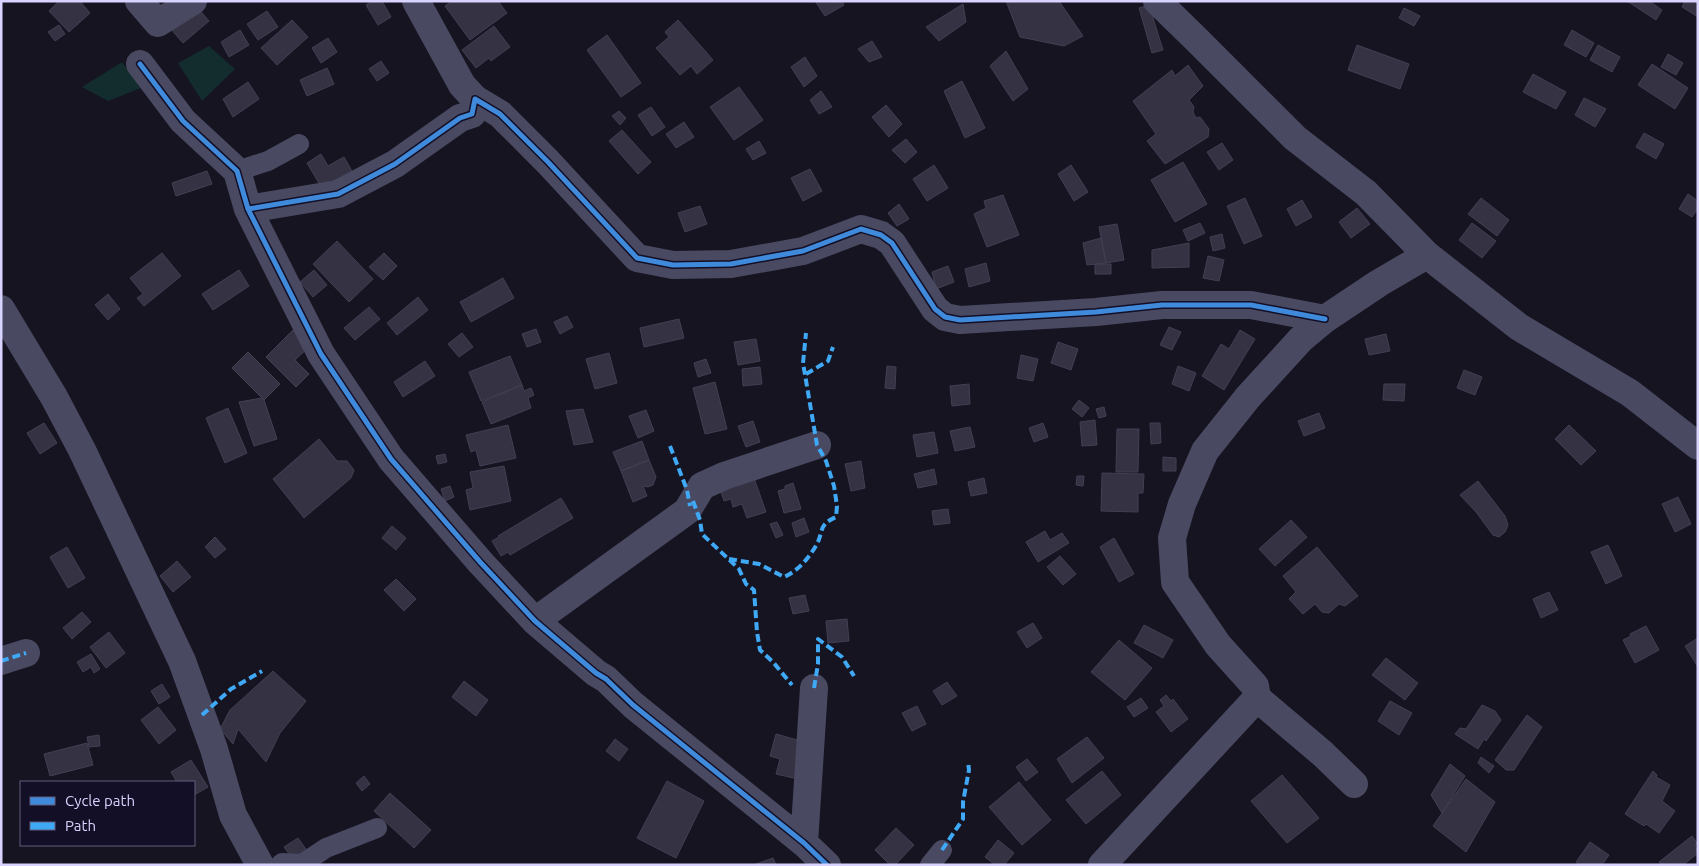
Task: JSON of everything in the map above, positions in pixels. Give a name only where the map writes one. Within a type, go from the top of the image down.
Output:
[{"type":"street","points":[[139,1],[158,23],[193,1]]},
{"type":"street","points":[[416,1],[462,85],[475,99],[500,114],[548,162],[637,258],[673,265],[732,264],[803,251],[861,229],[881,235],[892,243],[935,309],[945,318],[960,320],[1076,314],[1162,305],[1251,305],[1325,319]]},
{"type":"street","points":[[1157,1],[1295,138],[1366,193],[1427,256],[1519,327],[1630,392],[1698,446]]},
{"type":"street","points":[[140,64],[182,122],[237,171],[248,209],[321,354],[391,459],[480,563],[535,621],[705,764],[804,843],[827,865]]},
{"type":"street","points":[[248,209],[338,194],[395,164],[460,118],[472,114],[475,99]]},
{"type":"street","points":[[1354,784],[1323,754],[1256,698],[1255,686],[1218,645],[1175,582],[1172,538],[1182,504],[1205,452],[1248,397],[1301,339],[1325,319],[1379,283],[1427,256]]},
{"type":"street","points":[[1,309],[54,397],[82,450],[178,652],[214,748],[233,815],[260,865]]},
{"type":"street","points":[[535,621],[687,511],[702,486],[724,476],[818,445]]},
{"type":"street","points":[[804,843],[814,688]]},
{"type":"street","points":[[1102,865],[1256,698]]},
{"type":"lane","points":[[237,171],[268,161],[299,144]]},
{"type":"lane","points":[[280,865],[282,863],[302,864],[326,848],[377,828]]},
{"type":"green space","points":[[209,46],[235,69],[202,101],[178,63]]},
{"type":"green space","points":[[122,62],[141,88],[108,101],[82,87]]},
{"type":"building","points":[[59,1],[80,1],[90,13],[69,32],[49,11]]},
{"type":"building","points":[[373,1],[382,1],[391,17],[378,25],[366,5]]},
{"type":"building","points":[[452,1],[498,1],[507,13],[470,40],[445,6]]},
{"type":"building","points":[[815,1],[842,1],[844,5],[825,16]]},
{"type":"building","points":[[1006,1],[1059,1],[1083,36],[1064,46],[1020,37]]},
{"type":"building","points":[[1627,1],[1649,1],[1662,10],[1656,20]]},
{"type":"building","points":[[1685,1],[1698,1],[1698,17],[1682,7]]},
{"type":"building","points":[[963,4],[966,22],[939,41],[926,27]]},
{"type":"building","points":[[1149,5],[1163,50],[1152,53],[1139,8]]},
{"type":"building","points":[[196,6],[209,21],[183,43],[170,28]]},
{"type":"building","points":[[1404,8],[1420,16],[1414,26],[1399,18]]},
{"type":"building","points":[[267,11],[278,27],[258,40],[247,24]]},
{"type":"building","points":[[292,20],[308,37],[277,65],[261,48]]},
{"type":"building","points":[[678,20],[713,60],[697,74],[691,66],[680,75],[656,48],[669,37],[665,32]]},
{"type":"building","points":[[59,25],[65,34],[55,41],[48,32]]},
{"type":"building","points":[[494,26],[510,47],[491,61],[489,58],[476,68],[462,50]]},
{"type":"building","points":[[240,30],[249,45],[229,57],[221,42]]},
{"type":"building","points":[[1572,30],[1594,43],[1586,57],[1564,45]]},
{"type":"building","points":[[607,35],[641,83],[621,97],[587,50]]},
{"type":"building","points":[[328,38],[337,52],[321,63],[312,48]]},
{"type":"building","points":[[872,41],[882,57],[869,62],[858,49]]},
{"type":"building","points":[[1357,45],[1409,64],[1400,89],[1348,70]]},
{"type":"building","points":[[1598,45],[1620,57],[1612,72],[1590,60]]},
{"type":"building","points":[[1006,51],[1028,89],[1013,101],[990,66]]},
{"type":"building","points":[[1668,54],[1683,63],[1676,75],[1661,67]]},
{"type":"building","points":[[805,57],[817,76],[804,87],[791,67]]},
{"type":"building","points":[[381,61],[389,73],[377,81],[369,69]]},
{"type":"building","points":[[1652,64],[1688,88],[1675,109],[1638,85]]},
{"type":"building","points":[[1188,65],[1203,86],[1189,100],[1194,107],[1193,112],[1196,118],[1200,117],[1209,129],[1208,137],[1165,164],[1147,141],[1156,134],[1133,101],[1172,70],[1175,76]]},
{"type":"building","points":[[327,68],[334,84],[307,96],[300,80]]},
{"type":"building","points":[[1533,74],[1566,92],[1556,109],[1523,92]]},
{"type":"building","points":[[962,81],[985,128],[965,138],[944,91]]},
{"type":"building","points":[[248,82],[259,99],[233,117],[223,99]]},
{"type":"building","points":[[739,87],[763,120],[734,140],[710,107]]},
{"type":"building","points":[[821,91],[832,107],[819,114],[810,100]]},
{"type":"building","points":[[1584,98],[1606,109],[1595,127],[1575,115]]},
{"type":"building","points":[[886,105],[902,124],[889,137],[872,117]]},
{"type":"building","points":[[651,107],[665,127],[652,136],[638,115]]},
{"type":"building","points":[[619,111],[626,118],[620,125],[612,116]]},
{"type":"building","points":[[684,122],[694,137],[676,148],[666,134]]},
{"type":"building","points":[[622,130],[651,162],[638,174],[609,141]]},
{"type":"building","points":[[1644,133],[1664,144],[1656,159],[1636,147]]},
{"type":"building","points":[[906,139],[917,152],[905,163],[892,150]]},
{"type":"building","points":[[759,141],[766,153],[753,160],[746,149]]},
{"type":"building","points":[[1222,143],[1233,160],[1219,170],[1207,152]]},
{"type":"building","points":[[321,154],[328,166],[344,157],[353,173],[323,190],[307,163]]},
{"type":"building","points":[[1183,162],[1207,204],[1175,222],[1151,180]]},
{"type":"building","points":[[934,165],[948,188],[927,201],[913,179]]},
{"type":"building","points":[[1071,165],[1088,192],[1074,201],[1058,174]]},
{"type":"building","points":[[810,169],[822,191],[803,201],[791,178]]},
{"type":"building","points":[[207,171],[212,184],[176,196],[172,183]]},
{"type":"building","points":[[1688,194],[1698,201],[1698,208],[1692,217],[1679,209]]},
{"type":"building","points":[[1003,195],[1019,235],[987,247],[974,214],[986,208],[984,201]]},
{"type":"building","points":[[1245,198],[1262,236],[1244,244],[1227,206]]},
{"type":"building","points":[[1481,198],[1509,220],[1497,236],[1468,214]]},
{"type":"building","points":[[1302,200],[1312,217],[1296,226],[1287,209]]},
{"type":"building","points":[[899,204],[909,219],[897,226],[888,213]]},
{"type":"building","points":[[700,206],[707,224],[685,232],[678,213]]},
{"type":"building","points":[[1357,208],[1370,224],[1351,238],[1339,222]]},
{"type":"building","points":[[1200,223],[1205,233],[1188,241],[1183,230]]},
{"type":"building","points":[[1472,223],[1496,241],[1482,258],[1459,240]]},
{"type":"building","points":[[1117,224],[1124,260],[1106,263],[1099,227]]},
{"type":"building","points":[[1222,234],[1225,248],[1213,251],[1210,237]]},
{"type":"building","points":[[1101,238],[1106,263],[1087,265],[1083,243]]},
{"type":"building","points":[[337,241],[373,279],[349,302],[313,264]]},
{"type":"building","points":[[1189,243],[1189,267],[1152,268],[1152,250]]},
{"type":"building","points":[[162,253],[181,276],[144,306],[137,298],[143,294],[130,278]]},
{"type":"building","points":[[384,253],[397,266],[383,280],[369,267]]},
{"type":"building","points":[[1208,256],[1224,260],[1219,281],[1203,278]]},
{"type":"building","points":[[986,263],[990,281],[969,287],[965,269]]},
{"type":"building","points":[[1095,264],[1111,264],[1111,274],[1095,274]]},
{"type":"building","points":[[948,266],[954,282],[936,289],[932,272]]},
{"type":"building","points":[[239,270],[249,286],[213,310],[202,294]]},
{"type":"building","points":[[314,270],[327,285],[313,297],[300,282]]},
{"type":"building","points":[[503,278],[514,298],[471,322],[460,302]]},
{"type":"building","points":[[108,294],[120,309],[108,320],[95,305]]},
{"type":"building","points":[[418,297],[428,310],[397,335],[387,323]]},
{"type":"building","points":[[369,307],[380,319],[355,340],[344,328]]},
{"type":"building","points":[[567,316],[573,327],[560,334],[554,322]]},
{"type":"building","points":[[679,319],[684,338],[644,347],[640,328]]},
{"type":"building","points":[[1169,327],[1181,332],[1172,350],[1160,345]]},
{"type":"building","points":[[536,329],[541,342],[527,347],[522,334]]},
{"type":"building","points":[[293,330],[310,346],[295,360],[309,374],[296,387],[266,357]]},
{"type":"building","points":[[1240,330],[1255,339],[1224,390],[1202,376],[1221,344],[1229,349]]},
{"type":"building","points":[[462,333],[473,347],[459,357],[448,344]]},
{"type":"building","points":[[1386,334],[1390,351],[1369,355],[1365,339]]},
{"type":"building","points":[[756,339],[760,361],[738,365],[734,342]]},
{"type":"building","points":[[1058,342],[1078,349],[1071,370],[1051,363]]},
{"type":"building","points":[[248,352],[280,384],[264,400],[232,368]]},
{"type":"building","points":[[609,353],[617,383],[595,389],[586,359]]},
{"type":"building","points":[[1021,355],[1038,359],[1033,381],[1017,378]]},
{"type":"building","points":[[510,356],[522,385],[481,401],[469,372]]},
{"type":"building","points":[[706,359],[711,373],[698,377],[694,363]]},
{"type":"building","points":[[425,361],[435,376],[403,397],[394,382]]},
{"type":"building","points":[[887,366],[896,367],[895,389],[885,388]]},
{"type":"building","points":[[1178,366],[1196,373],[1189,391],[1172,384]]},
{"type":"building","points":[[760,367],[762,384],[743,386],[742,369]]},
{"type":"building","points":[[1464,370],[1482,377],[1475,395],[1457,388]]},
{"type":"building","points":[[715,382],[727,429],[705,434],[693,388]]},
{"type":"building","points":[[969,384],[970,404],[952,406],[950,386]]},
{"type":"building","points":[[1384,384],[1405,384],[1404,401],[1383,400]]},
{"type":"building","points":[[522,385],[524,391],[531,388],[534,395],[528,398],[531,408],[491,424],[482,402]]},
{"type":"building","points":[[262,398],[277,439],[254,446],[239,402]]},
{"type":"building","points":[[1079,400],[1089,408],[1082,417],[1072,409]]},
{"type":"building","points":[[1104,407],[1106,416],[1099,418],[1096,409]]},
{"type":"building","points":[[228,408],[247,453],[225,463],[206,418]]},
{"type":"building","points":[[583,409],[593,442],[574,445],[566,411]]},
{"type":"building","points":[[646,410],[654,431],[638,438],[629,416]]},
{"type":"building","points":[[1319,413],[1325,428],[1304,436],[1298,421]]},
{"type":"building","points":[[1095,420],[1097,445],[1082,446],[1080,422]]},
{"type":"building","points":[[753,421],[760,442],[746,447],[738,426]]},
{"type":"building","points":[[44,423],[57,443],[40,454],[27,433]]},
{"type":"building","points":[[1043,423],[1048,437],[1034,442],[1029,428]]},
{"type":"building","points":[[1150,423],[1160,423],[1161,443],[1151,444]]},
{"type":"building","points":[[508,425],[516,458],[480,466],[476,450],[471,452],[466,435]]},
{"type":"building","points":[[1569,425],[1596,451],[1581,465],[1555,439]]},
{"type":"building","points":[[970,427],[975,447],[955,451],[950,431]]},
{"type":"building","points":[[1117,429],[1139,429],[1138,472],[1116,472]]},
{"type":"building","points":[[934,432],[938,453],[917,457],[913,435]]},
{"type":"building","points":[[319,439],[337,461],[347,461],[354,470],[351,478],[304,518],[273,479]]},
{"type":"building","points":[[642,441],[649,460],[621,471],[613,452]]},
{"type":"building","points":[[445,454],[447,462],[438,464],[436,456]]},
{"type":"building","points":[[1163,457],[1176,458],[1176,471],[1163,471]]},
{"type":"building","points":[[649,460],[656,477],[653,485],[643,486],[647,496],[633,502],[621,471]]},
{"type":"building","points":[[861,461],[865,488],[851,491],[845,464]]},
{"type":"building","points":[[504,466],[511,501],[470,510],[466,490],[473,488],[470,472]]},
{"type":"building","points":[[934,469],[937,484],[918,488],[914,474]]},
{"type":"building","points":[[1102,473],[1144,474],[1143,493],[1138,493],[1138,512],[1101,511]]},
{"type":"building","points":[[1077,476],[1084,476],[1083,486],[1076,485]]},
{"type":"building","points":[[754,478],[766,512],[747,518],[742,504],[733,507],[731,499],[724,501],[720,489]]},
{"type":"building","points":[[984,478],[987,493],[971,496],[968,482]]},
{"type":"building","points":[[1478,481],[1505,516],[1508,525],[1505,532],[1499,537],[1493,535],[1476,512],[1460,495]]},
{"type":"building","points":[[793,483],[801,509],[784,513],[778,491],[785,489],[785,486]]},
{"type":"building","points":[[450,486],[454,497],[445,501],[441,489]]},
{"type":"building","points":[[1678,497],[1691,524],[1675,532],[1662,504]]},
{"type":"building","points":[[561,498],[573,518],[510,555],[508,552],[501,556],[492,541]]},
{"type":"building","points":[[948,509],[950,523],[934,525],[932,511]]},
{"type":"building","points":[[804,518],[809,532],[796,537],[792,523]]},
{"type":"building","points":[[1291,520],[1307,537],[1275,566],[1259,549]]},
{"type":"building","points":[[777,522],[783,535],[776,538],[770,524]]},
{"type":"building","points":[[392,526],[406,538],[396,550],[382,538]]},
{"type":"building","points":[[1045,531],[1050,540],[1062,533],[1069,543],[1038,562],[1026,542]]},
{"type":"building","points":[[215,537],[226,549],[215,558],[205,547]]},
{"type":"building","points":[[1114,538],[1134,574],[1119,582],[1100,547]]},
{"type":"building","points":[[1608,545],[1622,576],[1606,584],[1591,552]]},
{"type":"building","points":[[67,547],[85,578],[68,588],[50,557]]},
{"type":"building","points":[[1317,547],[1358,596],[1345,606],[1339,604],[1329,613],[1322,612],[1315,604],[1303,614],[1289,599],[1296,592],[1283,576]]},
{"type":"building","points":[[1060,556],[1076,574],[1063,585],[1047,567]]},
{"type":"building","points":[[177,561],[191,577],[173,592],[160,576]]},
{"type":"building","points":[[396,579],[416,599],[404,611],[384,590]]},
{"type":"building","points":[[1549,592],[1558,610],[1541,618],[1533,599]]},
{"type":"building","points":[[805,595],[809,611],[793,614],[789,598]]},
{"type":"building","points":[[82,612],[91,622],[72,639],[63,628]]},
{"type":"building","points":[[847,619],[849,641],[828,643],[826,621]]},
{"type":"building","points":[[1033,623],[1042,638],[1027,648],[1017,632]]},
{"type":"building","points":[[1144,625],[1173,640],[1163,658],[1134,643]]},
{"type":"building","points":[[1646,626],[1659,650],[1635,663],[1623,640]]},
{"type":"building","points":[[109,632],[125,653],[106,668],[90,647]]},
{"type":"building","points":[[1698,638],[1698,667],[1685,646]]},
{"type":"building","points":[[1119,640],[1152,668],[1125,700],[1091,672]]},
{"type":"building","points":[[91,654],[100,669],[94,673],[91,667],[83,672],[77,662]]},
{"type":"building","points":[[1386,658],[1418,683],[1405,700],[1372,675]]},
{"type":"building","points":[[273,671],[306,701],[280,733],[266,762],[238,729],[233,744],[220,729],[230,710]]},
{"type":"building","points":[[464,681],[488,700],[476,716],[452,697]]},
{"type":"building","points":[[947,682],[957,696],[942,705],[933,691]]},
{"type":"building","points":[[162,684],[170,697],[159,704],[151,691]]},
{"type":"building","points":[[1166,695],[1171,701],[1173,699],[1188,719],[1171,732],[1156,712],[1164,706],[1160,700]]},
{"type":"building","points":[[1141,698],[1148,708],[1134,717],[1127,707]]},
{"type":"building","points":[[1390,701],[1412,713],[1399,735],[1378,721]]},
{"type":"building","points":[[1482,705],[1495,711],[1501,720],[1486,741],[1484,739],[1478,749],[1455,734],[1460,728],[1466,729]]},
{"type":"building","points":[[917,706],[926,724],[912,731],[902,713]]},
{"type":"building","points":[[158,707],[176,730],[159,744],[141,720]]},
{"type":"building","points":[[1527,715],[1542,727],[1514,770],[1506,770],[1495,760]]},
{"type":"building","points":[[776,734],[808,743],[798,779],[776,774],[780,759],[770,756]]},
{"type":"building","points":[[99,735],[100,746],[89,747],[87,737]]},
{"type":"building","points":[[1087,737],[1104,758],[1072,783],[1057,759]]},
{"type":"building","points":[[615,739],[628,749],[619,761],[606,751]]},
{"type":"building","points":[[87,743],[93,765],[50,776],[44,754]]},
{"type":"building","points":[[1481,757],[1494,766],[1489,773],[1478,763]]},
{"type":"building","points":[[1027,759],[1038,772],[1026,781],[1016,767]]},
{"type":"building","points":[[191,760],[208,787],[195,794],[195,781],[176,781],[171,772]]},
{"type":"building","points":[[1450,764],[1465,776],[1442,813],[1431,795]]},
{"type":"building","points":[[1102,771],[1121,795],[1086,824],[1066,800]]},
{"type":"building","points":[[1653,771],[1657,775],[1656,777],[1670,785],[1662,801],[1675,811],[1659,833],[1646,824],[1644,826],[1625,814]]},
{"type":"building","points":[[1282,775],[1319,818],[1287,843],[1251,801]]},
{"type":"building","points":[[364,776],[370,784],[362,791],[356,783]]},
{"type":"building","points":[[1466,779],[1495,802],[1466,852],[1433,826]]},
{"type":"building","points":[[667,781],[704,801],[676,858],[637,838]]},
{"type":"building","points":[[1019,782],[1051,820],[1022,845],[989,807]]},
{"type":"building","points":[[390,793],[431,830],[414,848],[374,811]]},
{"type":"building","points":[[896,828],[914,845],[895,865],[890,865],[875,850]]},
{"type":"building","points":[[1692,836],[1698,844],[1695,845],[1698,853],[1683,865],[1662,865],[1659,862]]},
{"type":"building","points":[[298,838],[308,852],[294,861],[284,847]]},
{"type":"building","points":[[998,840],[1014,853],[1004,865],[995,865],[985,857]]},
{"type":"building","points":[[1590,842],[1609,855],[1602,865],[1580,865],[1576,862]]},
{"type":"building","points":[[773,858],[776,865],[753,865]]},
{"type":"marked path","points":[[729,559],[759,564],[784,577],[798,568],[807,559],[817,544],[824,525],[836,517],[837,506],[834,486],[826,461],[817,445],[803,363],[806,333]]},
{"type":"marked path","points":[[806,374],[828,361],[833,347]]},
{"type":"marked path","points":[[670,446],[687,490],[690,506]]},
{"type":"marked path","points":[[693,501],[700,520],[702,534],[739,569],[746,584],[754,590],[760,650],[792,685]]},
{"type":"marked path","points":[[814,688],[818,664],[818,639],[842,657],[854,676]]},
{"type":"marked path","points":[[1,661],[26,653]]},
{"type":"marked path","points":[[202,715],[231,689],[262,671]]},
{"type":"marked path","points":[[942,850],[963,819],[963,802],[969,770],[968,762]]},
{"type":"cycle path","points":[[140,64],[183,121],[237,171],[248,209],[321,354],[391,459],[481,563],[535,621],[596,673],[606,679],[633,705],[804,843],[827,865]]},
{"type":"cycle path","points":[[248,209],[338,194],[395,164],[460,118],[472,114],[475,99],[500,114],[548,162],[637,258],[673,265],[731,264],[803,251],[861,229],[881,235],[892,243],[935,309],[945,317],[960,320],[1096,312],[1162,305],[1251,305],[1325,319]]}]
